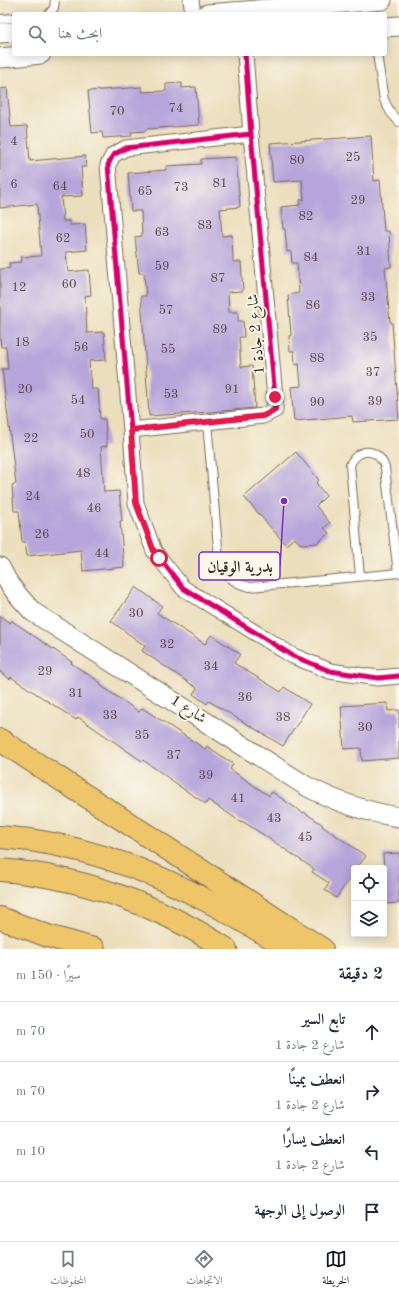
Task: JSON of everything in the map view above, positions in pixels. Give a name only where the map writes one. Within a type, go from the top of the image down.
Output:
[{"type":"highway","points":[[0,740],[322,949]]},
{"type":"highway","points":[[0,837],[25,839],[91,853],[156,877],[216,906],[291,949]]},
{"type":"highway","points":[[0,870],[25,872],[66,880],[150,907],[199,932],[226,949]]},
{"type":"highway","points":[[0,918],[48,936],[94,949]]},
{"type":"street","points":[[191,0],[193,12]]},
{"type":"street","points":[[259,12],[336,9],[370,5]]},
{"type":"street","points":[[387,27],[399,26]]},
{"type":"street","points":[[0,33],[12,32]]},
{"type":"street","points":[[1,57],[14,56]]},
{"type":"street","name":"شارع 2 جادة 1","points":[[131,430],[263,416],[275,410],[245,56]]},
{"type":"street","points":[[251,134],[126,148],[113,155],[108,166],[136,503],[154,552],[182,588],[293,656],[330,671],[378,678],[399,676]]},
{"type":"street","name":"شارع 1","points":[[0,567],[15,593],[33,612],[306,786],[326,796],[364,811],[399,817]]},
{"type":"lane","points":[[51,12],[54,8],[55,0]]},
{"type":"lane","points":[[0,19],[12,18]]},
{"type":"lane","points":[[377,56],[384,100],[399,122]]},
{"type":"lane","points":[[207,422],[219,559],[223,571],[230,579],[240,585],[250,587],[398,573],[385,468],[379,455],[372,452],[359,454],[353,458],[350,465],[360,576]]},
{"type":"building","points":[[182,83],[182,88],[196,87],[199,125],[146,129],[146,131],[131,132],[132,136],[103,138],[102,132],[92,133],[88,91],[142,87],[143,92],[166,91],[166,84]]},
{"type":"building","points":[[7,88],[11,127],[27,126],[30,161],[85,156],[86,167],[81,167],[83,196],[61,197],[63,221],[69,221],[70,225],[85,224],[87,250],[66,252],[68,272],[89,270],[91,295],[85,296],[87,333],[104,332],[106,360],[89,361],[91,389],[98,389],[100,419],[105,419],[107,446],[101,447],[104,492],[119,491],[124,567],[83,571],[81,550],[27,556],[25,542],[22,542],[19,511],[14,511],[12,485],[16,484],[2,369],[8,369],[6,347],[1,347],[0,338],[0,269],[10,268],[9,263],[22,262],[21,257],[41,256],[37,204],[0,208],[0,89]]},
{"type":"building","points":[[371,136],[374,181],[380,180],[384,231],[389,231],[391,267],[385,268],[390,322],[392,322],[399,419],[353,422],[352,416],[294,421],[291,387],[301,386],[299,364],[295,365],[294,351],[290,351],[289,336],[291,335],[288,295],[299,293],[297,263],[292,263],[291,251],[287,252],[281,207],[300,205],[300,200],[304,200],[302,180],[273,182],[270,143]]},
{"type":"building","points":[[236,157],[240,207],[220,209],[222,236],[232,235],[233,262],[241,262],[243,291],[228,292],[229,312],[238,312],[238,321],[243,321],[244,337],[239,337],[241,367],[252,366],[255,408],[149,416],[141,296],[146,296],[144,273],[139,273],[135,237],[142,236],[141,211],[131,211],[128,173],[166,170],[166,166],[201,164],[201,159]]},
{"type":"building","points":[[296,452],[319,480],[316,483],[326,496],[316,506],[330,523],[324,528],[329,533],[317,543],[301,544],[294,538],[286,545],[244,497]]},
{"type":"building","points":[[136,587],[162,606],[157,613],[205,644],[211,635],[240,654],[234,663],[281,692],[284,687],[310,704],[283,746],[209,701],[207,704],[193,694],[197,688],[142,651],[145,646],[111,621]]},
{"type":"building","points":[[0,616],[10,623],[12,621],[72,662],[71,663],[101,683],[100,685],[139,712],[142,708],[205,749],[207,746],[233,764],[230,769],[269,796],[272,792],[303,813],[304,812],[366,856],[359,865],[351,865],[351,876],[336,898],[325,890],[329,883],[312,872],[314,869],[276,843],[208,800],[206,804],[78,717],[76,720],[11,677],[10,679],[0,672]]},
{"type":"building","points":[[387,703],[388,711],[399,710],[399,758],[362,761],[361,748],[344,749],[341,706]]},
{"type":"building","points":[[399,853],[399,903],[387,904],[387,865],[384,865],[383,854]]},
{"type":"cycle path","points":[[131,430],[263,416],[275,410],[245,56]]},
{"type":"cycle path","points":[[251,134],[126,148],[113,155],[108,165],[136,503],[154,551],[183,588],[293,656],[330,671],[378,678],[399,676]]},
{"type":"place","name":"بدرية الوقيان","points":[[284,501]]},
{"type":"route","points":[[159,558],[154,552],[136,503],[131,430],[263,416],[275,410],[275,397]]}]
